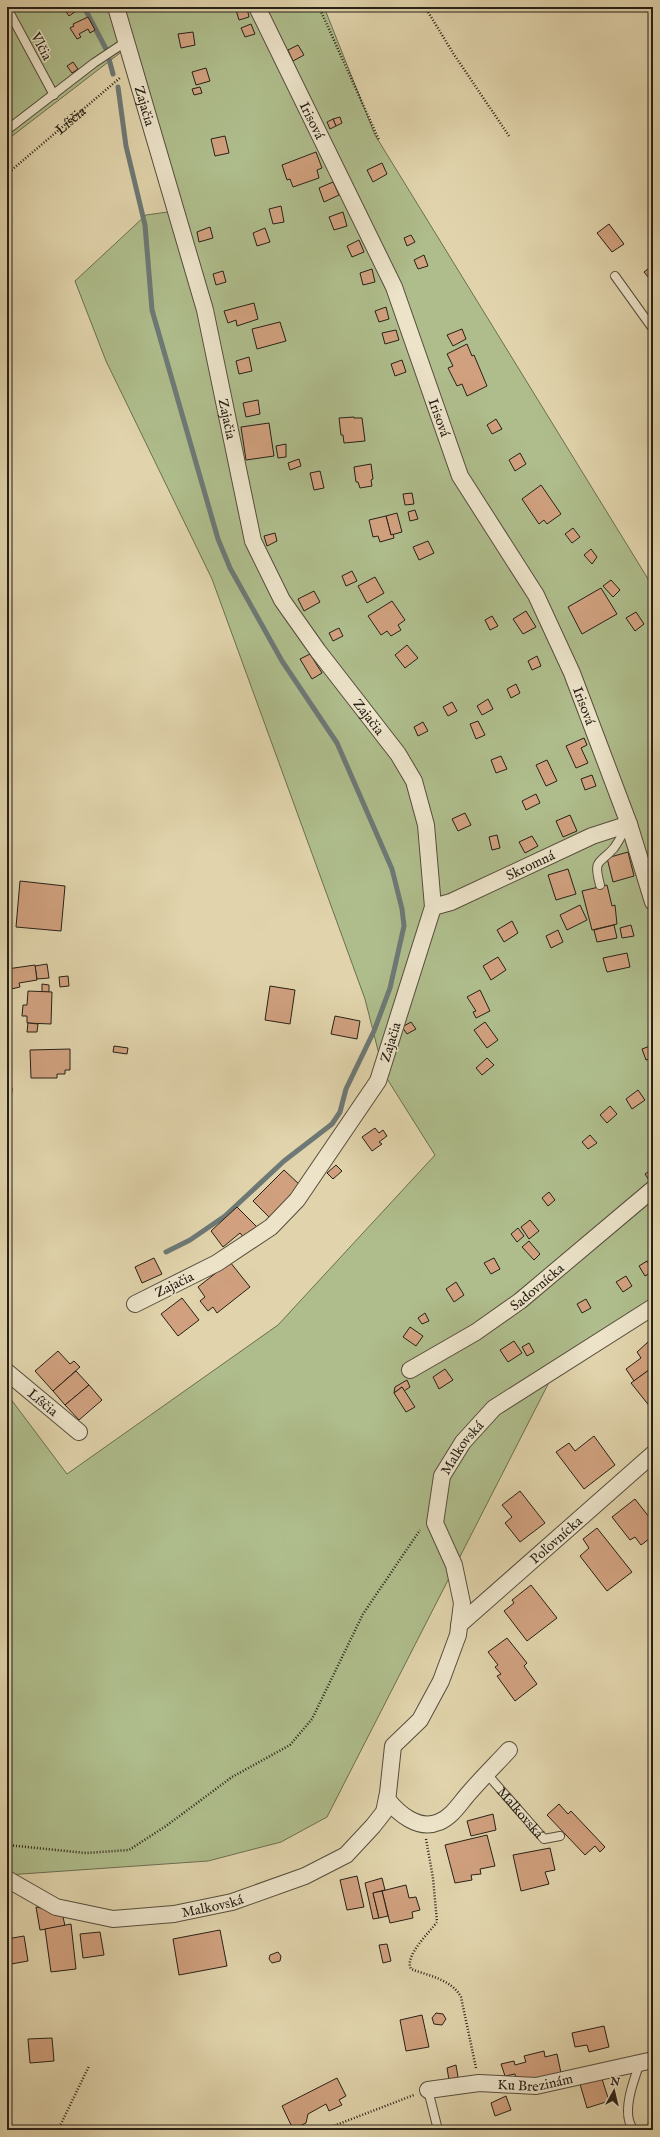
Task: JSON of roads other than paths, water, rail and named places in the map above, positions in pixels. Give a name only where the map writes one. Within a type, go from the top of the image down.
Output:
[{"type":"street","name":"Zajačia","points":[[116,7],[204,310],[253,541],[282,600],[318,651],[398,754],[414,781],[426,825],[433,907],[378,1081],[297,1200],[271,1227],[223,1259],[135,1304]]},
{"type":"street","name":"Irisová","points":[[257,7],[394,287],[460,476],[536,595],[569,666],[629,824]]},
{"type":"street","points":[[629,824],[653,902]]},
{"type":"street","name":"Skromná","points":[[433,907],[451,902],[592,836],[629,824]]},
{"type":"street","name":"Sadovnícka","points":[[410,1370],[476,1332],[520,1300],[653,1189]]},
{"type":"street","name":"Malkovská","points":[[7,1879],[56,1907],[113,1919],[174,1914],[232,1902],[305,1876],[346,1855],[384,1812],[387,1799],[393,1746],[420,1720],[441,1681],[458,1634],[462,1602],[455,1572],[435,1523],[442,1476],[463,1442],[494,1408],[652,1310]]},
{"type":"street","name":"Líščia","points":[[7,1372],[79,1432]]},
{"type":"street","name":"Poľovnícka","points":[[459,1625],[653,1454]]},
{"type":"street","name":"Malkovská","points":[[387,1799],[396,1811],[406,1818],[423,1823],[438,1823],[448,1816],[509,1750]]},
{"type":"street","name":"Ku Brezinám","points":[[428,2090],[479,2083],[536,2086],[646,2061]]},
{"type":"lane","name":"Vlčia","points":[[7,8],[54,95]]},
{"type":"lane","points":[[7,130],[54,95],[94,62],[127,41]]},
{"type":"lane","points":[[615,276],[653,330]]},
{"type":"lane","points":[[600,885],[597,865],[601,858],[613,848],[629,824]]},
{"type":"lane","name":"Malkovská","points":[[487,1774],[544,1839],[560,1836]]},
{"type":"lane","name":"Ku Brezinám","points":[[633,2129],[628,2111],[630,2090],[646,2061]]},
{"type":"lane","points":[[428,2090],[438,2130]]},
{"type":"waterway","points":[[84,7],[106,49]]},
{"type":"waterway","points":[[109,59],[113,74]]},
{"type":"waterway","points":[[118,87],[126,146],[145,225],[152,310],[218,539],[230,568],[282,661],[337,743],[392,869],[402,909],[404,926],[390,988],[374,1031],[346,1089],[340,1112],[332,1124],[284,1161],[225,1216],[190,1240],[166,1252]]},
{"type":"waterway","points":[[642,2130],[653,2124]]}]
